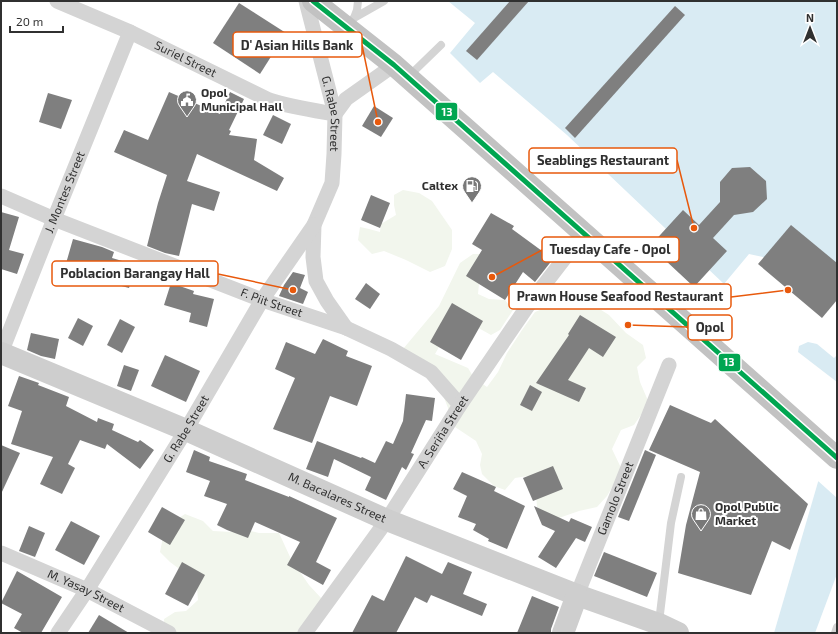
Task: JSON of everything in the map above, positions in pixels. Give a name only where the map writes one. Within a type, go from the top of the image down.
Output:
[{"type":"highway","points":[[313,1],[350,22],[401,71],[837,458]]},
{"type":"street","name":"Suriel Street","points":[[57,1],[130,32],[269,100],[284,105],[335,114]]},
{"type":"street","name":"G. Rabe Street","points":[[58,633],[87,590],[186,430],[262,300],[314,225],[332,183],[335,114],[306,1]]},
{"type":"street","name":"J. Montes Street","points":[[1,353],[130,32]]},
{"type":"street","points":[[335,114],[346,99],[401,71]]},
{"type":"street","name":"F. Piit Street","points":[[1,196],[54,219],[262,300],[346,328],[391,349],[431,372],[460,405]]},
{"type":"street","name":"G. Rabe Street","points":[[314,225],[313,257],[316,281],[327,301],[346,328]]},
{"type":"street","name":"A. Seriña Street","points":[[305,633],[387,520],[460,405],[527,307],[584,234]]},
{"type":"street","name":"M. Bacalares Street","points":[[1,353],[186,430],[387,520],[577,595],[668,629]]},
{"type":"street","name":"Gamolo Street","points":[[563,633],[669,365]]},
{"type":"street","name":"M. Yasay Street","points":[[1,553],[87,590],[169,633]]},
{"type":"lane","points":[[350,22],[357,10],[358,1]]},
{"type":"lane","points":[[350,22],[384,1]]},
{"type":"lane","points":[[401,71],[441,45]]},
{"type":"lane","points":[[668,629],[671,523],[681,477]]},
{"type":"lane","points":[[835,633],[837,627]]},
{"type":"shaded area","points":[[448,1],[837,1],[837,294],[804,266],[749,254],[724,284],[567,135],[493,72],[480,83],[450,53],[475,23]]},
{"type":"shaded area","points":[[403,190],[419,193],[432,201],[452,230],[452,249],[445,266],[430,272],[384,251],[372,254],[358,240],[360,227],[380,232],[381,224],[396,215],[394,195]]},
{"type":"shaded area","points":[[473,254],[480,254],[484,264],[478,294],[489,299],[505,300],[513,310],[500,330],[491,335],[457,316],[435,354],[468,368],[474,378],[487,387],[498,372],[507,353],[535,312],[540,310],[542,305],[551,295],[563,290],[568,289],[609,315],[626,333],[643,345],[646,358],[637,367],[640,382],[649,403],[634,425],[621,430],[612,449],[622,470],[607,496],[597,507],[579,511],[556,519],[537,507],[536,494],[528,476],[515,478],[505,490],[494,486],[482,474],[480,465],[482,454],[476,441],[449,423],[448,408],[443,395],[403,349],[439,306],[460,263]]},
{"type":"shaded area","points":[[808,342],[817,344],[834,358],[837,355],[837,382],[798,352],[799,346]]},
{"type":"shaded area","points":[[837,451],[837,574],[815,633],[774,633],[818,482]]},
{"type":"shaded area","points":[[185,514],[203,521],[213,531],[232,532],[239,528],[259,533],[279,533],[291,559],[309,585],[322,599],[300,633],[164,633],[164,619],[175,612],[186,611],[198,600],[197,588],[190,577],[170,562],[160,552],[164,532],[173,522]]},
{"type":"pier","points":[[837,449],[837,498],[817,480]]},
{"type":"building","points":[[510,1],[529,1],[477,60],[466,51]]},
{"type":"building","points":[[239,3],[286,33],[260,74],[213,43]]},
{"type":"building","points":[[675,6],[685,15],[575,138],[565,128]]},
{"type":"building","points":[[169,92],[220,114],[230,92],[244,99],[229,130],[231,131],[229,135],[257,139],[254,160],[284,178],[277,191],[197,154],[187,181],[220,192],[214,211],[192,204],[179,256],[165,253],[147,246],[167,175],[114,152],[124,130],[148,140]]},
{"type":"building","points":[[48,93],[72,100],[61,129],[39,122]]},
{"type":"building","points":[[374,106],[393,118],[381,137],[362,126]]},
{"type":"building","points":[[273,115],[291,124],[282,144],[263,135]]},
{"type":"building","points":[[750,167],[766,181],[767,199],[753,212],[734,215],[713,238],[727,251],[694,287],[650,246],[683,210],[699,225],[720,202],[720,182],[732,168]]},
{"type":"building","points":[[371,195],[390,203],[380,228],[361,220]]},
{"type":"building","points":[[1,212],[19,217],[9,250],[24,254],[17,274],[1,269]]},
{"type":"building","points":[[491,213],[514,226],[512,229],[553,259],[535,282],[523,272],[505,300],[466,276],[482,250],[472,244]]},
{"type":"building","points":[[791,225],[837,263],[837,300],[822,318],[758,264]]},
{"type":"building","points":[[73,239],[102,247],[114,252],[112,258],[136,265],[129,288],[110,283],[110,280],[65,267]]},
{"type":"building","points":[[293,272],[305,275],[300,288],[308,292],[303,304],[279,296],[284,285]]},
{"type":"building","points":[[171,283],[194,291],[193,294],[214,299],[207,327],[189,322],[191,313],[164,305]]},
{"type":"building","points":[[366,283],[380,294],[370,309],[355,299]]},
{"type":"building","points":[[452,303],[483,321],[461,360],[430,342]]},
{"type":"building","points":[[580,315],[616,337],[603,357],[589,348],[568,380],[586,388],[579,402],[536,383],[569,335],[568,334]]},
{"type":"building","points":[[78,318],[93,326],[83,346],[68,338]]},
{"type":"building","points":[[120,319],[135,327],[122,353],[107,345]]},
{"type":"building","points":[[31,333],[59,339],[55,359],[41,356],[27,350]]},
{"type":"building","points":[[323,339],[348,351],[346,356],[372,366],[357,406],[330,396],[312,443],[273,429],[295,378],[275,369],[286,342],[315,354]]},
{"type":"building","points":[[165,355],[200,371],[186,402],[151,386]]},
{"type":"building","points":[[124,365],[139,370],[131,391],[117,386]]},
{"type":"building","points":[[19,376],[39,383],[38,385],[69,397],[66,406],[97,422],[98,418],[114,424],[112,430],[138,442],[140,440],[154,450],[140,469],[107,444],[105,449],[80,440],[68,464],[75,468],[62,494],[40,484],[53,457],[11,444],[22,411],[8,406]]},
{"type":"building","points":[[530,385],[542,392],[532,411],[520,405]]},
{"type":"building","points":[[406,394],[435,398],[432,421],[426,420],[411,453],[414,454],[406,470],[402,467],[386,500],[365,490],[371,477],[334,459],[328,477],[306,469],[317,441],[375,463],[386,441],[393,444],[403,421]]},
{"type":"building","points":[[670,405],[711,423],[715,419],[808,504],[790,550],[772,541],[751,595],[678,573],[686,525],[700,472],[649,450]]},
{"type":"building","points":[[1,445],[20,453],[1,494]]},
{"type":"building","points":[[194,450],[210,457],[209,461],[247,474],[245,480],[289,496],[337,518],[316,562],[331,570],[323,585],[287,565],[300,542],[255,522],[248,538],[217,525],[227,504],[204,496],[210,481],[186,472]]},
{"type":"building","points":[[645,450],[656,455],[629,521],[618,517]]},
{"type":"building","points":[[553,466],[563,489],[533,501],[523,478]]},
{"type":"building","points":[[462,472],[496,487],[494,491],[525,506],[507,549],[488,541],[489,539],[473,530],[476,524],[458,517],[467,496],[453,489]]},
{"type":"building","points":[[534,506],[569,522],[571,518],[592,527],[585,542],[576,538],[556,568],[538,557],[555,531],[542,525]]},
{"type":"building","points":[[162,507],[185,520],[170,545],[148,532]]},
{"type":"building","points":[[71,521],[100,536],[84,565],[55,550]]},
{"type":"building","points":[[29,526],[45,533],[35,557],[19,551]]},
{"type":"building","points":[[604,552],[657,573],[647,597],[594,576]]},
{"type":"building","points":[[406,556],[442,574],[448,562],[472,572],[463,594],[487,604],[482,616],[431,595],[427,603],[415,597],[396,633],[352,633],[372,595],[384,601]]},
{"type":"building","points":[[182,562],[205,575],[188,606],[165,594]]},
{"type":"building","points":[[17,571],[62,597],[41,633],[23,633],[14,628],[22,614],[1,603]]},
{"type":"building","points":[[532,596],[559,607],[551,633],[517,633]]},
{"type":"building","points":[[99,615],[129,633],[88,633]]},
{"type":"transit line","name":"13","points":[[313,1],[394,65],[837,458]]},
{"type":"place","name":"Opol Municipal Hall","points":[[187,117]]},
{"type":"place","name":"D' Asian Hills Bank","points":[[378,122]]},
{"type":"place","name":"Caltex","points":[[472,203]]},
{"type":"place","name":"Seablings Restaurant","points":[[694,228]]},
{"type":"place","name":"Tuesday Cafe - Opol","points":[[492,277]]},
{"type":"place","name":"Poblacion Barangay Hall","points":[[293,290]]},
{"type":"place","name":"Prawn House Seafood Restaurant","points":[[788,290]]},
{"type":"place","name":"Opol","points":[[628,325]]},
{"type":"place","name":"Opol Public Market","points":[[701,531]]}]
